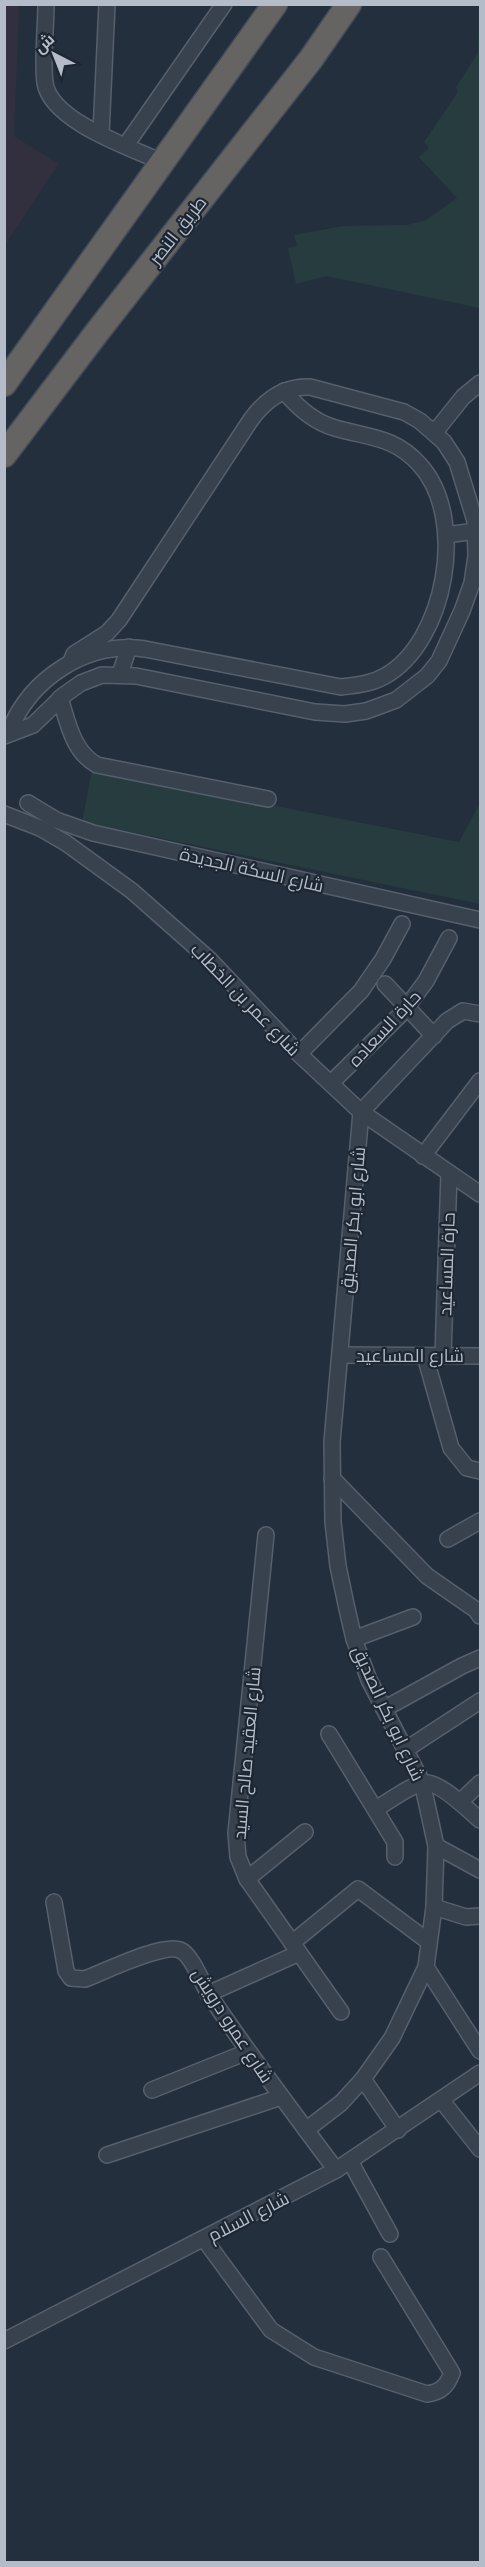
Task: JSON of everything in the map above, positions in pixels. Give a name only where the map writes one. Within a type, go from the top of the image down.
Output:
[{"type":"highway","points":[[4,384],[275,4]]},
{"type":"highway","name":"طريق النصر","points":[[4,455],[311,59],[343,8]]},
{"type":"street","points":[[46,4],[45,83],[54,105],[72,120],[162,162]]},
{"type":"street","points":[[101,133],[107,4]]},
{"type":"street","points":[[126,145],[224,4]]},
{"type":"street","points":[[435,432],[459,402],[480,383]]},
{"type":"street","points":[[7,734],[33,725],[60,698],[92,678],[120,674],[315,712],[345,714],[366,711],[396,700],[412,689],[439,661],[452,636],[472,583],[476,556],[476,531],[470,500],[457,462],[435,432],[404,412],[323,390],[303,387],[284,391],[268,400],[256,412],[119,620],[107,633],[74,654],[72,662]]},
{"type":"street","points":[[7,734],[20,709],[56,672],[72,662],[99,651],[129,647],[328,686],[363,685],[385,676],[398,667],[418,643],[441,591],[446,569],[446,536],[437,492],[426,472],[411,456],[387,440],[322,423],[301,410],[284,391]]},
{"type":"street","points":[[446,536],[476,531]]},
{"type":"street","points":[[120,674],[129,647]]},
{"type":"street","points":[[363,685],[366,711]]},
{"type":"street","points":[[32,695],[46,711]]},
{"type":"street","points":[[60,698],[78,748],[84,756],[97,765],[268,799]]},
{"type":"street","name":"شارع السكة الجديدة","points":[[28,803],[56,820],[93,833],[480,921]]},
{"type":"street","name":"شارع عمر بن الخطاب","points":[[4,814],[40,828],[66,843],[132,891],[210,959],[299,1054],[361,1112],[480,1194]]},
{"type":"street","points":[[299,1054],[361,991],[383,959],[402,924]]},
{"type":"street","name":"حارة السعاده","points":[[331,1083],[370,1047],[408,1006],[426,981],[449,938]]},
{"type":"street","points":[[385,984],[434,1036]]},
{"type":"street","points":[[361,1112],[447,1021],[463,1011],[480,1014]]},
{"type":"street","points":[[423,1156],[480,1081]]},
{"type":"street","name":"شارع ابو بكر الصديق","points":[[306,2130],[341,2103],[363,2079],[392,2038],[426,1967],[434,1907],[436,1846],[422,1782],[369,1680],[354,1639],[338,1566],[333,1522],[333,1433],[361,1112]]},
{"type":"street","name":"حارة المساعيد","points":[[443,1356],[449,1173]]},
{"type":"street","name":"شارع المساعيد","points":[[340,1355],[480,1356]]},
{"type":"street","points":[[425,1356],[451,1448],[467,1468],[480,1471]]},
{"type":"street","points":[[332,1478],[427,1576],[476,1610],[480,1616]]},
{"type":"street","points":[[448,1539],[480,1521]]},
{"type":"street","name":"شارع العقيد صالح السيد","points":[[266,1534],[237,1833],[238,1857],[246,1880],[341,2012]]},
{"type":"street","points":[[354,1639],[413,1617]]},
{"type":"street","points":[[384,1709],[480,1658]]},
{"type":"street","points":[[405,1750],[480,1705]]},
{"type":"street","points":[[329,1734],[395,1842],[395,1857]]},
{"type":"street","points":[[376,1809],[422,1782],[434,1784],[460,1802],[480,1820]]},
{"type":"street","points":[[460,1802],[480,1783]]},
{"type":"street","points":[[246,1880],[306,1832]]},
{"type":"street","points":[[436,1846],[480,1870]]},
{"type":"street","points":[[208,1994],[295,1948],[358,1889],[429,1942]]},
{"type":"street","name":"شارع عمرو درويش","points":[[54,1902],[66,1971],[71,1978],[85,1979],[164,1949],[172,1948],[188,1955],[208,1994],[247,2052],[336,2170]]},
{"type":"street","points":[[434,1907],[466,1917],[480,1916]]},
{"type":"street","points":[[426,1967],[480,2051]]},
{"type":"street","points":[[152,2090],[247,2052]]},
{"type":"street","name":"شارع السلام","points":[[4,2341],[336,2170],[442,2101],[480,2073]]},
{"type":"street","points":[[363,2079],[398,2130]]},
{"type":"street","points":[[107,2155],[281,2097]]},
{"type":"street","points":[[442,2101],[480,2149]]},
{"type":"street","points":[[350,2160],[390,2234]]},
{"type":"street","points":[[204,2239],[271,2330],[314,2357],[427,2394],[435,2393],[448,2384],[452,2373],[381,2257]]},
{"type":"shaded area","points":[[5,4],[19,5],[14,136],[58,164],[5,245]]},
{"type":"green space","points":[[479,5],[480,308],[326,276],[296,284],[288,248],[297,246],[294,235],[343,226],[407,225],[426,220],[457,198],[419,157],[429,148],[424,142],[458,92],[456,87],[478,53]]},
{"type":"green space","points":[[92,770],[459,842],[480,803],[480,904],[82,822]]}]
